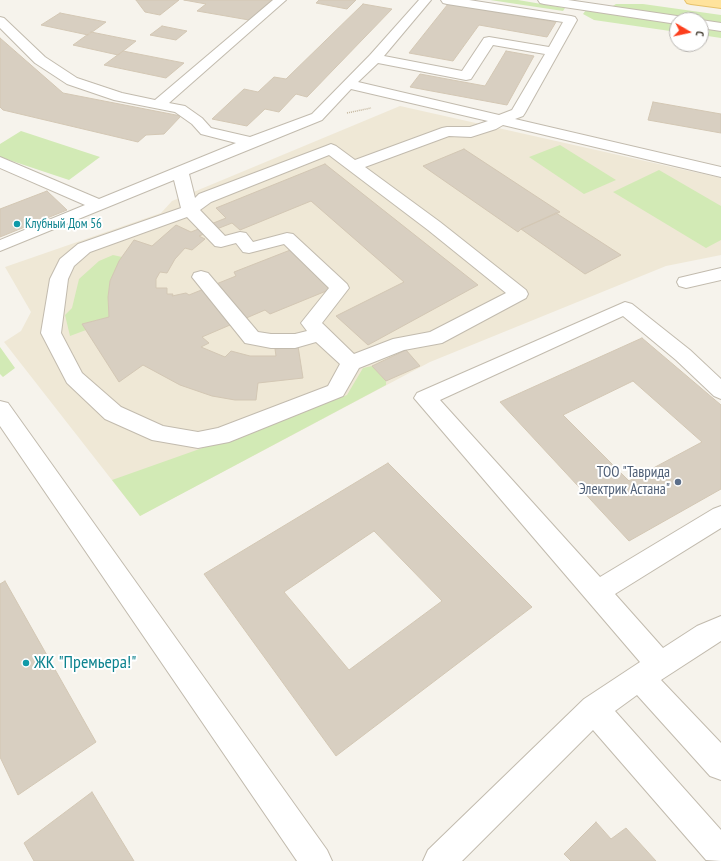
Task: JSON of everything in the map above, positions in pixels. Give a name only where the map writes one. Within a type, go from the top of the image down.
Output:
[{"type":"main road","points":[[691,0],[721,4]]},
{"type":"lane","points":[[158,105],[280,0]]},
{"type":"lane","points":[[0,246],[251,142],[317,117],[375,58],[426,0]]},
{"type":"lane","points":[[447,0],[571,20]]},
{"type":"lane","points":[[544,0],[669,19]]},
{"type":"lane","points":[[353,166],[447,131],[471,132],[491,126],[518,113],[580,6]]},
{"type":"lane","points":[[0,20],[40,60],[72,81],[120,97],[180,109],[197,121],[206,131],[251,142]]},
{"type":"lane","points":[[709,25],[721,27]]},
{"type":"lane","points":[[375,58],[466,76],[489,41],[554,52]]},
{"type":"lane","points":[[348,84],[721,172]]},
{"type":"lane","points":[[331,149],[434,226],[519,294],[435,338],[400,344],[351,363],[336,391],[222,436],[198,440],[160,434],[113,413],[74,378],[51,333],[59,280],[66,263],[84,248],[190,210],[205,198],[331,149]]},
{"type":"lane","points":[[0,162],[99,205]]},
{"type":"lane","points":[[180,172],[190,210],[221,242],[240,237],[249,248],[288,238],[340,288],[311,323],[320,334],[351,363]]},
{"type":"lane","points":[[686,282],[721,274]]},
{"type":"lane","points":[[201,277],[252,338],[270,341],[295,341],[320,334]]},
{"type":"lane","points":[[721,391],[683,355],[625,308],[425,398],[597,592],[650,672],[721,765]]},
{"type":"lane","points":[[0,408],[316,861]]},
{"type":"lane","points":[[597,592],[721,516]]},
{"type":"lane","points":[[439,861],[594,709],[706,635],[721,628]]},
{"type":"lane","points":[[594,709],[715,852]]},
{"type":"path","points":[[343,114],[376,106]]},
{"type":"shaded area","points":[[400,106],[721,178],[721,255],[666,266],[430,362],[140,516],[4,342],[21,331],[31,312],[5,267],[161,213],[172,201]]},
{"type":"green space","points":[[490,0],[518,0],[565,8],[563,11]]},
{"type":"green space","points":[[616,4],[643,4],[700,12],[669,12],[669,16],[611,7]]},
{"type":"green space","points":[[586,10],[669,22],[669,31],[594,20],[583,14]]},
{"type":"green space","points":[[709,13],[721,15],[721,24],[709,22]]},
{"type":"green space","points":[[709,28],[721,30],[721,38],[709,36]]},
{"type":"green space","points":[[21,131],[100,157],[69,180],[0,157],[0,144]]},
{"type":"green space","points":[[560,145],[616,180],[584,194],[529,157]]},
{"type":"green space","points":[[659,170],[721,206],[721,240],[706,248],[613,192]]},
{"type":"green space","points":[[113,255],[122,257],[110,281],[108,297],[109,317],[82,324],[86,330],[70,336],[65,315],[72,308],[79,279],[99,261]]},
{"type":"green space","points":[[0,347],[15,368],[3,377],[0,374]]},
{"type":"green space","points":[[372,366],[386,381],[386,385],[140,516],[112,480],[304,412],[347,395],[363,368]]},
{"type":"building","points":[[136,0],[179,0],[160,15],[145,12]]},
{"type":"building","points":[[184,0],[272,0],[249,20],[197,11],[206,4]]},
{"type":"building","points":[[319,0],[356,0],[347,9],[316,3]]},
{"type":"building","points":[[363,4],[392,9],[307,97],[296,94],[279,112],[265,109],[247,126],[212,119],[244,89],[258,92],[274,77],[286,79]]},
{"type":"building","points":[[448,4],[556,22],[547,37],[479,25],[453,61],[409,53]]},
{"type":"building","points":[[60,13],[106,22],[88,35],[41,25]]},
{"type":"building","points":[[162,26],[187,31],[176,40],[150,35]]},
{"type":"building","points":[[91,32],[136,41],[118,55],[73,45]]},
{"type":"building","points":[[0,38],[63,93],[181,116],[164,134],[146,135],[138,142],[3,110],[0,107]]},
{"type":"building","points":[[123,51],[184,63],[166,78],[104,65]]},
{"type":"building","points":[[506,51],[534,56],[507,105],[410,87],[420,74],[485,86]]},
{"type":"building","points":[[653,102],[721,114],[721,133],[648,120]]},
{"type":"building","points":[[464,149],[560,212],[521,229],[518,232],[423,166]]},
{"type":"building","points":[[325,164],[478,285],[368,345],[336,316],[404,282],[311,201],[240,230],[232,223],[199,236],[205,239],[192,250],[185,248],[175,259],[167,273],[160,272],[156,279],[156,288],[167,288],[167,294],[173,294],[172,296],[186,293],[189,295],[236,276],[234,272],[298,247],[336,287],[270,314],[265,310],[202,337],[209,343],[201,347],[225,357],[231,351],[250,356],[276,356],[275,349],[298,346],[303,378],[258,383],[256,400],[235,400],[212,396],[180,385],[143,365],[119,382],[82,324],[109,317],[108,297],[110,281],[119,261],[134,240],[152,246],[176,225],[191,232],[226,218],[216,208]]},
{"type":"building","name":"Клубный Дом 56","points":[[47,191],[67,210],[0,237],[0,209]]},
{"type":"building","points":[[556,213],[621,255],[585,274],[521,229]]},
{"type":"building","points":[[642,338],[721,405],[721,489],[629,541],[500,402]],"holes":[[[633,381],[702,442],[629,481],[563,415]]]},
{"type":"building","points":[[406,350],[420,366],[386,381],[372,366]]},
{"type":"building","points":[[388,463],[532,607],[336,756],[204,574]],"holes":[[[374,531],[442,601],[349,670],[284,592]]]},
{"type":"building","name":"ЖК \"Премьера!\"","points":[[5,581],[96,742],[18,795],[0,757],[0,584]]},
{"type":"building","points":[[92,792],[134,861],[34,861],[24,843]]},
{"type":"building","points":[[596,822],[611,839],[626,828],[656,861],[571,861],[564,854]]},
{"type":"place","name":"Клубный Дом 56","points":[[17,224]]},
{"type":"place","name":"ТОО \"Таврида Электрик Астана\"","points":[[678,482]]},
{"type":"place","name":"ЖК \"Премьера!\"","points":[[26,663]]}]
